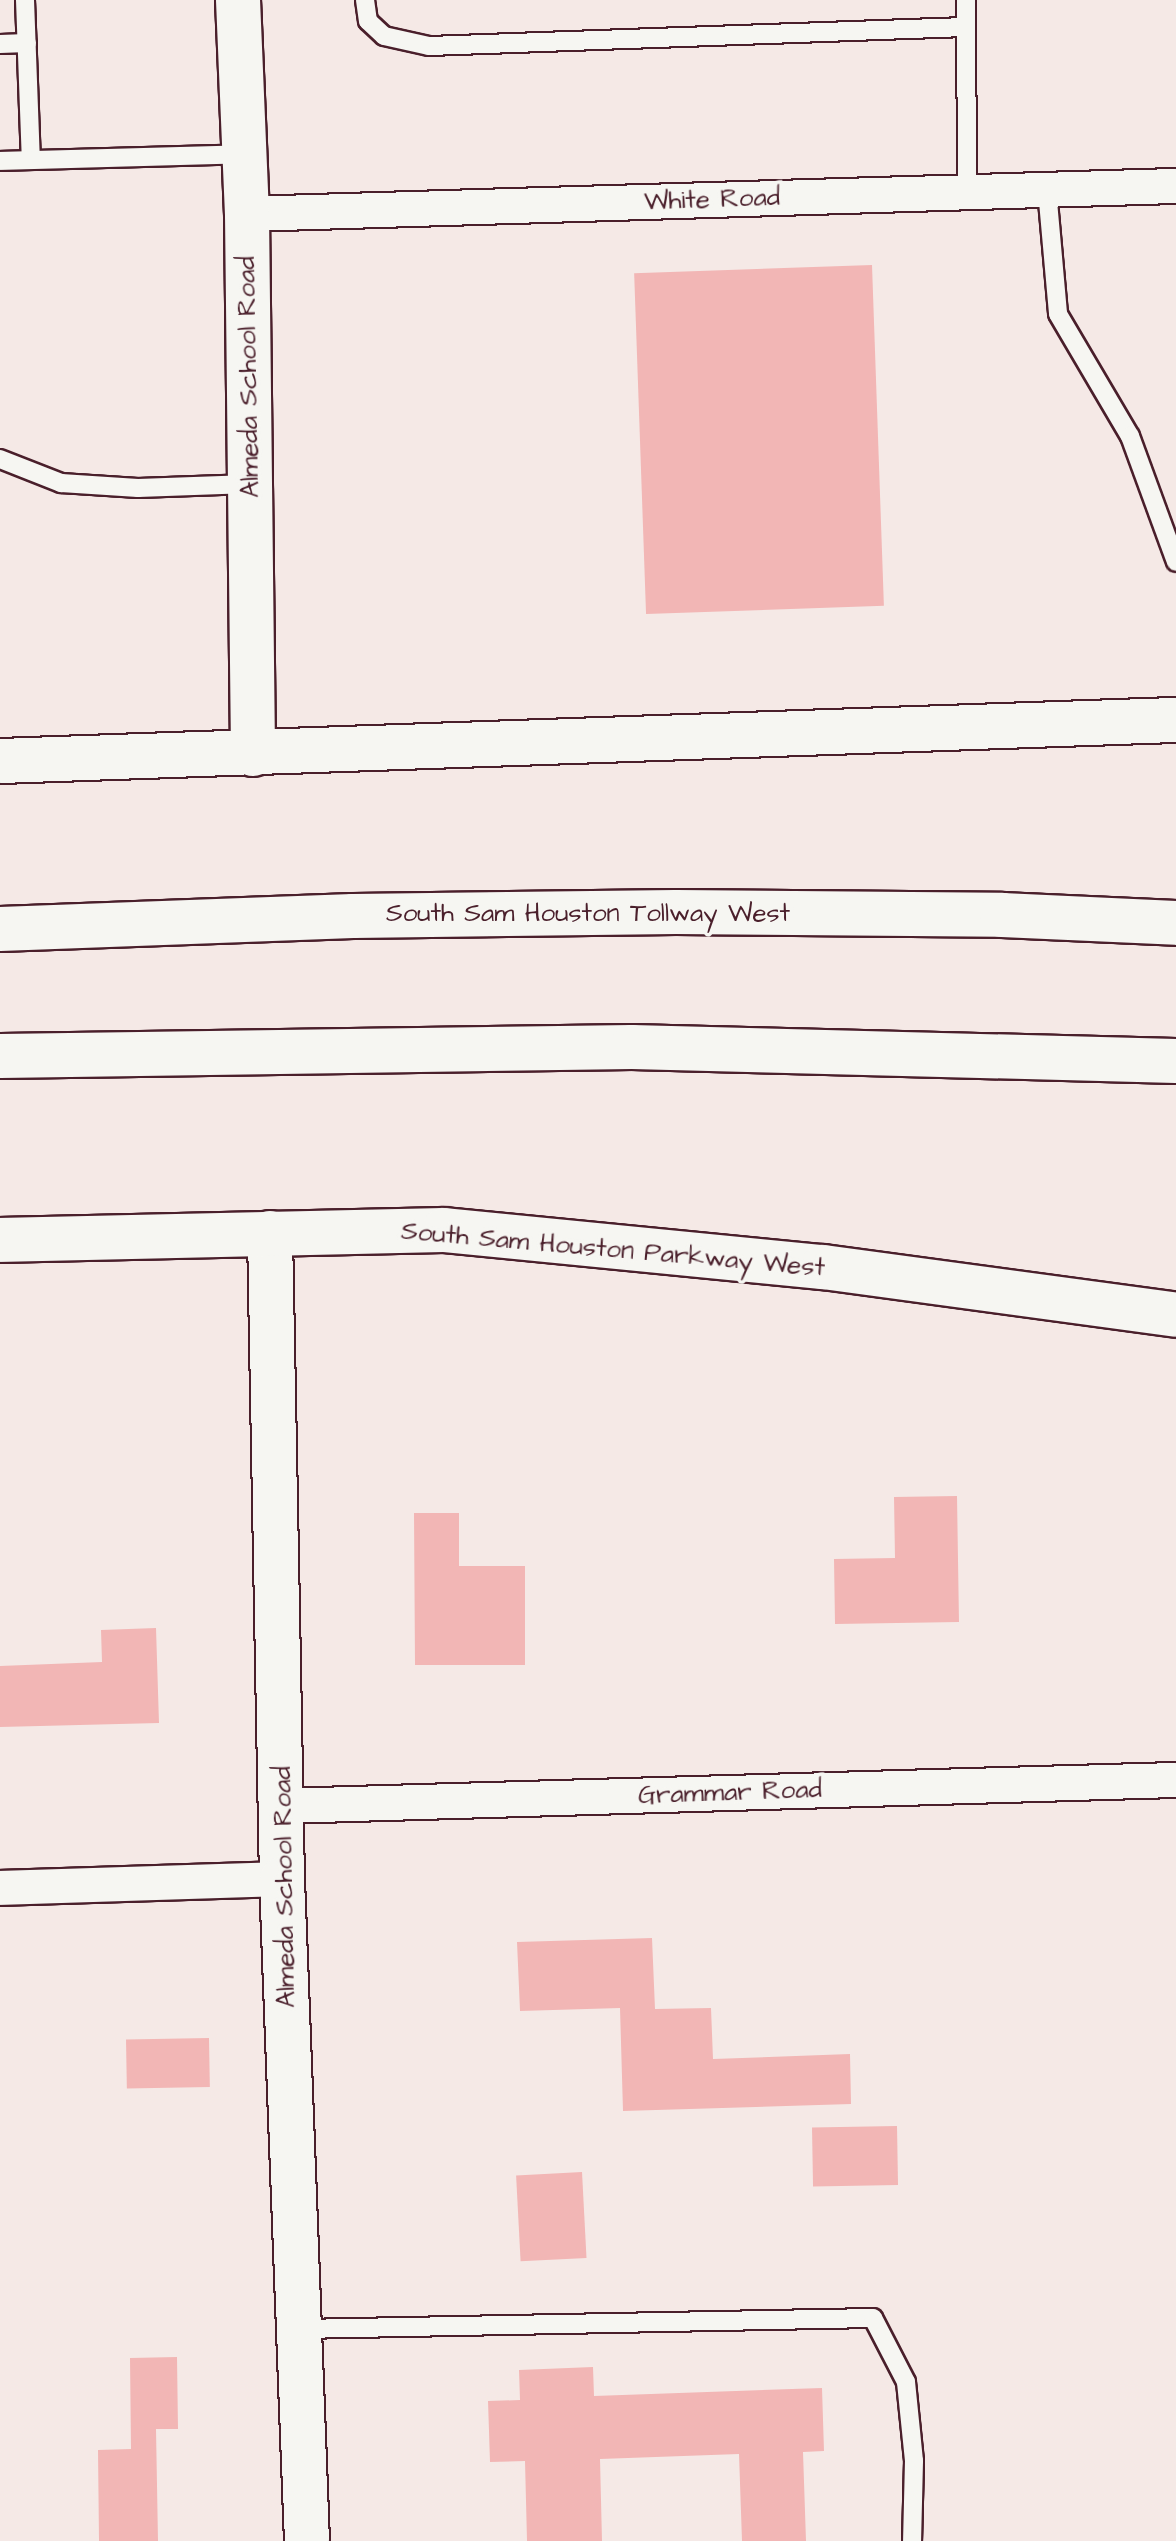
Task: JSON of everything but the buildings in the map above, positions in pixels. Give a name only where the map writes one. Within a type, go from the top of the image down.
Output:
[{"type":"main road","name":"Almeda School Road","points":[[238,0],[247,214],[253,754]]},
{"type":"main road","points":[[0,761],[1176,720]]},
{"type":"main road","name":"South Sam Houston Tollway West","points":[[0,929],[353,916],[676,912],[1002,915],[1176,923]]},
{"type":"main road","points":[[0,1056],[632,1047],[1176,1061]]},
{"type":"main road","points":[[0,1072],[360,1052]]},
{"type":"main road","name":"South Sam Houston Parkway West","points":[[0,1240],[460,1232],[823,1267],[1176,1315]]},
{"type":"main road","name":"Almeda School Road","points":[[270,1233],[282,1879],[307,2541]]},
{"type":"street","name":"White Road","points":[[247,214],[1176,186]]},
{"type":"street","name":"Grammar Road","points":[[283,1806],[1176,1780]]},
{"type":"street","points":[[0,1888],[282,1879]]},
{"type":"lane","points":[[25,0],[31,160]]},
{"type":"lane","points":[[365,0],[368,21],[384,36],[429,46],[966,27]]},
{"type":"lane","points":[[966,0],[967,192]]},
{"type":"lane","points":[[0,44],[27,43]]},
{"type":"lane","points":[[0,161],[244,154]]},
{"type":"lane","points":[[1047,190],[1058,314],[1130,436],[1176,562]]},
{"type":"lane","points":[[0,459],[61,483],[138,488],[250,484]]},
{"type":"lane","points":[[300,2329],[873,2318],[906,2382],[914,2461],[912,2541]]}]
